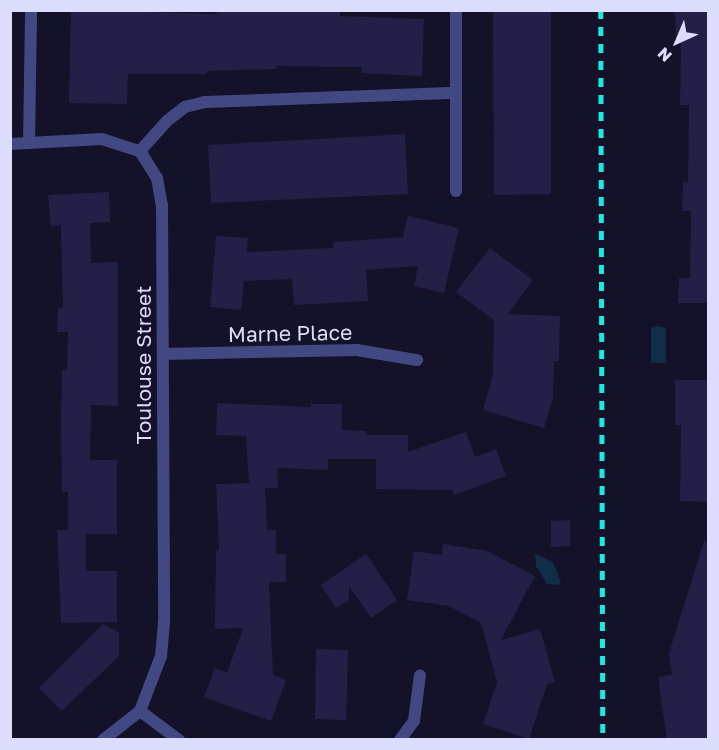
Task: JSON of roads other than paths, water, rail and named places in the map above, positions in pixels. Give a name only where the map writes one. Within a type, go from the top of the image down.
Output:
[{"type":"street","points":[[29,143],[31,10]]},
{"type":"street","points":[[456,10],[456,191]]},
{"type":"street","points":[[10,144],[102,139],[140,152],[167,121],[185,107],[205,102],[345,95],[456,93]]},
{"type":"street","name":"Toulouse Street","points":[[140,152],[157,178],[162,205],[163,354],[162,645],[161,656],[140,711]]},
{"type":"street","name":"Marne Place","points":[[163,354],[357,350],[417,360]]},
{"type":"street","points":[[400,740],[414,721],[420,675]]},
{"type":"street","points":[[103,740],[140,711],[180,740]]},
{"type":"water","points":[[658,326],[666,328],[666,363],[651,363],[651,328]]},
{"type":"water","points":[[535,554],[553,562],[561,582],[558,585],[547,584],[536,566]]},
{"type":"railway","points":[[601,10],[603,740]]}]
